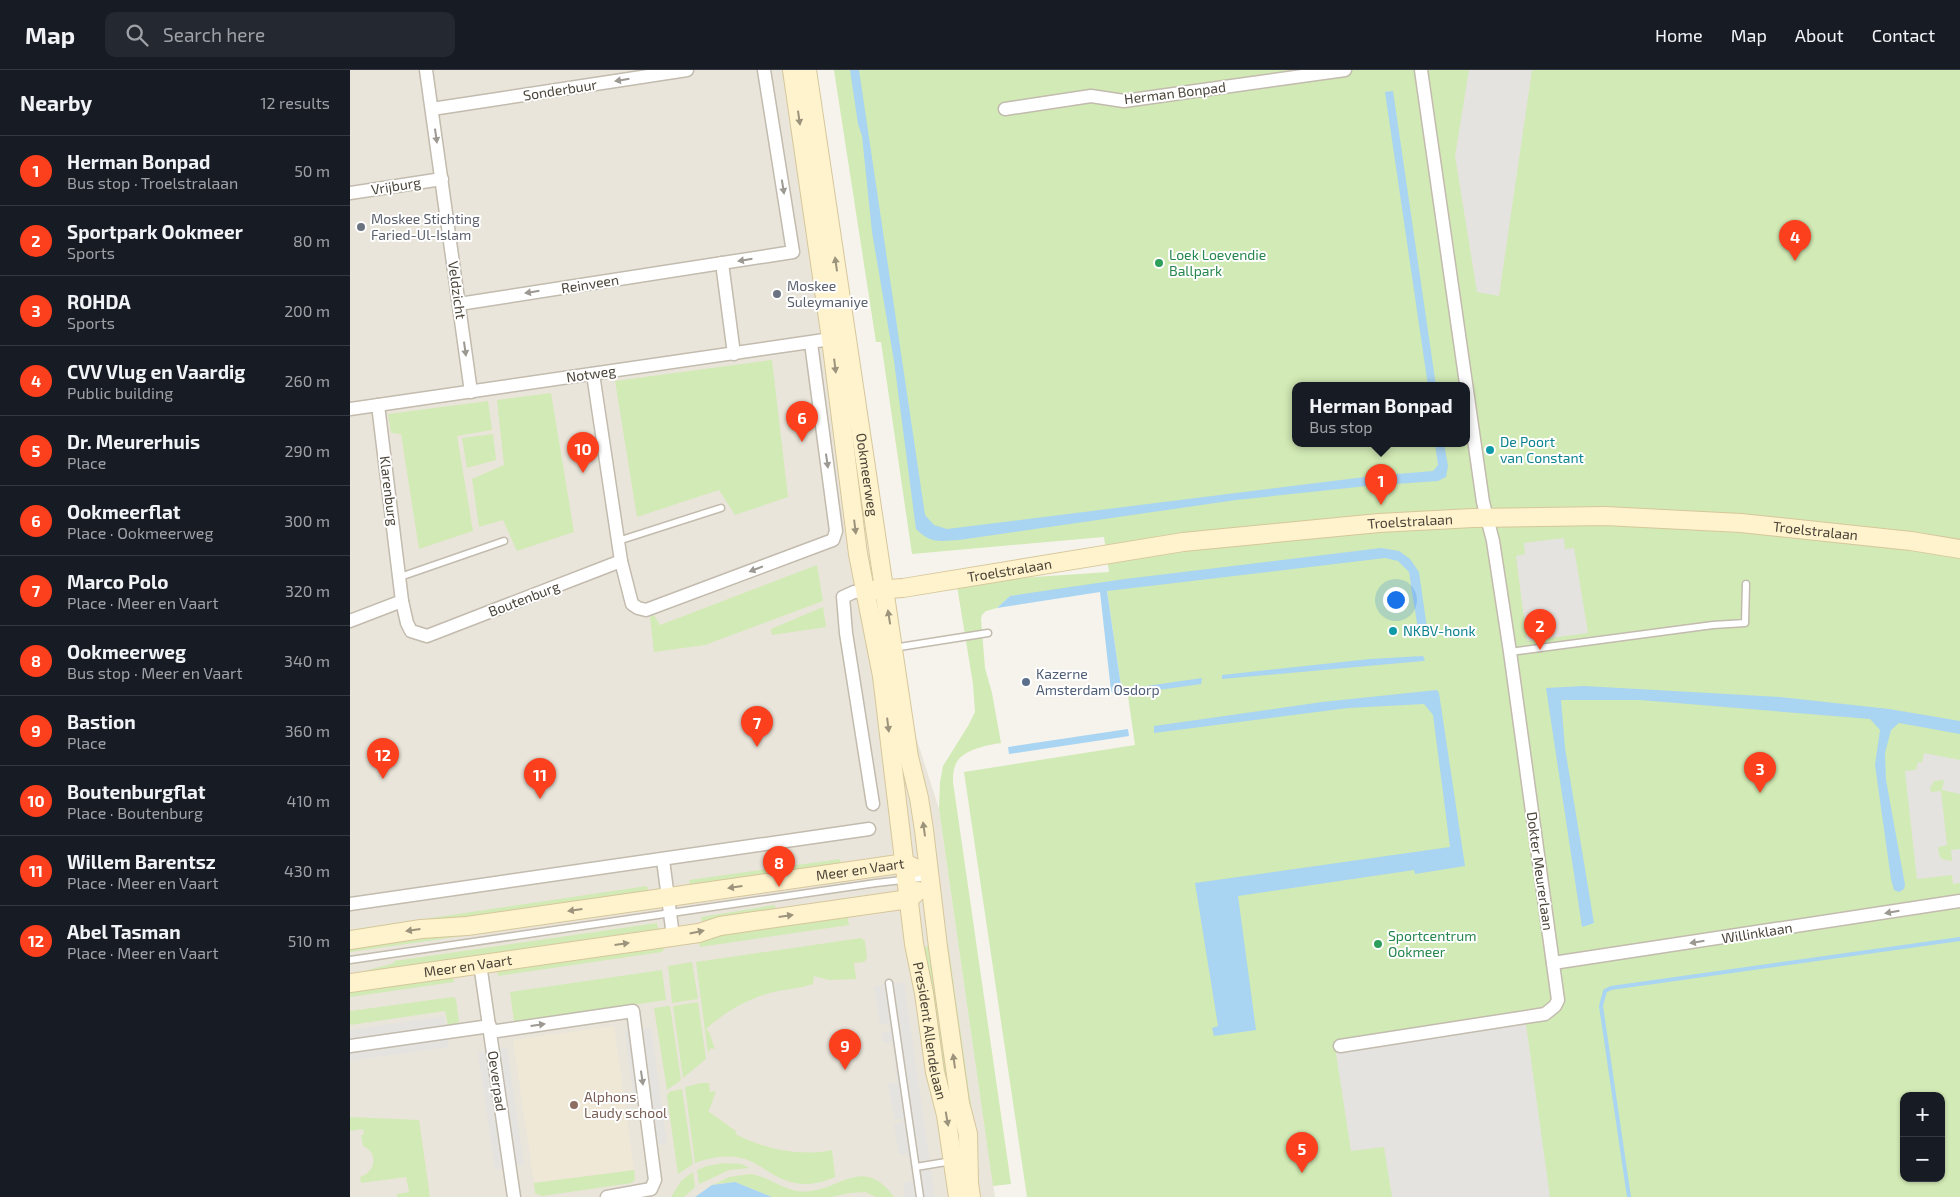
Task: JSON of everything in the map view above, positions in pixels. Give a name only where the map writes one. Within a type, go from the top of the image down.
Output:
[{"type":"main road","name":"Ookmeerweg","points":[[792,70],[831,339],[857,545],[865,591],[885,649],[909,757],[923,822],[930,877]]},
{"type":"main road","name":"Ookmeerweg","points":[[807,70],[876,542],[885,590],[885,649],[906,872]]},
{"type":"main road","name":"Troelstralaan","points":[[865,591],[885,590],[1183,542],[1379,523],[1487,517],[1605,516],[1740,523],[1911,541],[1960,549]]},
{"type":"main road","name":"Meer en Vaart","points":[[350,940],[421,929],[669,905],[906,872],[930,877]]},
{"type":"main road","name":"President Allendelaan","points":[[906,872],[935,1072],[946,1116],[971,1197]]},
{"type":"main road","name":"Meer en Vaart","points":[[350,983],[699,933],[720,926],[909,899],[930,877]]},
{"type":"main road","name":"President Allendelaan","points":[[930,877],[960,1103],[968,1134],[961,1160],[958,1197]]},
{"type":"street","name":"Veldzicht","points":[[426,70],[471,392]]},
{"type":"street","name":"Sonderbuur","points":[[432,109],[687,70]]},
{"type":"street","name":"Reinveen","points":[[459,304],[793,252],[764,70]]},
{"type":"street","name":"Herman Bonpad","points":[[1006,109],[1092,96],[1126,101],[1345,70]]},
{"type":"street","points":[[1421,70],[1467,382]]},
{"type":"street","name":"Vrijburg","points":[[350,193],[442,179]]},
{"type":"street","points":[[722,263],[734,354]]},
{"type":"street","name":"Notweg","points":[[350,409],[831,339]]},
{"type":"street","points":[[594,374],[621,561],[632,604],[646,610],[833,540],[836,531],[811,343]]},
{"type":"street","points":[[1470,402],[1487,517]]},
{"type":"street","name":"Klarenburg","points":[[378,405],[402,601],[407,623],[412,631],[427,636]]},
{"type":"street","name":"Dokter Meurerlaan","points":[[1340,1046],[1545,1014],[1555,1006],[1558,1000],[1510,652],[1493,541],[1487,517]]},
{"type":"street","name":"Boutenburg","points":[[427,636],[621,561]]},
{"type":"street","points":[[865,591],[854,592],[843,597],[846,632],[873,804]]},
{"type":"street","points":[[350,621],[402,601]]},
{"type":"street","points":[[350,904],[869,829]]},
{"type":"street","points":[[663,860],[673,936]]},
{"type":"street","name":"Willinklaan","points":[[1553,963],[1873,916],[1960,901]]},
{"type":"street","name":"Oeverpad","points":[[480,964],[514,1197]]},
{"type":"street","points":[[350,1046],[633,1011],[655,1173],[654,1186],[650,1189],[607,1197]]},
{"type":"lane","points":[[618,541],[721,508]]},
{"type":"lane","points":[[400,576],[504,541]]},
{"type":"lane","points":[[1510,652],[1713,625],[1745,623],[1746,584]]},
{"type":"lane","points":[[885,649],[988,633]]},
{"type":"lane","points":[[350,960],[669,905]]},
{"type":"lane","points":[[889,983],[920,1197]]},
{"type":"lane","points":[[916,1167],[961,1160]]},
{"type":"shaded area","points":[[350,70],[786,70],[846,517],[939,809],[995,1197],[350,1197]]},
{"type":"shaded area","points":[[1469,70],[1532,70],[1499,296],[1477,292],[1455,156]]},
{"type":"shaded area","points":[[1564,538],[1565,549],[1574,548],[1588,633],[1527,641],[1516,556],[1525,554],[1524,543]]},
{"type":"shaded area","points":[[1924,753],[1960,760],[1960,794],[1942,790],[1944,780],[1934,781],[1930,788],[1931,792],[1941,791],[1947,845],[1938,847],[1939,854],[1941,859],[1952,861],[1951,850],[1960,849],[1960,883],[1953,884],[1952,875],[1917,879],[1905,771],[1916,770],[1918,762],[1922,763]]},
{"type":"shaded area","points":[[895,982],[895,984],[904,982],[935,1197],[905,1197],[903,1183],[912,1181],[908,1154],[899,1155],[894,1124],[902,1122],[903,1119],[894,1119],[888,1084],[897,1082],[892,1042],[883,1043],[881,1033],[890,1032],[889,1024],[880,1025],[874,987]]},
{"type":"shaded area","points":[[444,1016],[449,1047],[350,1061],[350,1030]]},
{"type":"shaded area","points":[[1526,1024],[1550,1197],[1392,1197],[1384,1147],[1351,1151],[1336,1053]]},
{"type":"shaded area","name":"Alphons Laudy school","points":[[614,1026],[634,1170],[534,1183],[513,1040]]},
{"type":"shaded area","points":[[651,1027],[667,1144],[658,1145],[642,1029]]},
{"type":"shaded area","points":[[629,1029],[639,1097],[633,1093],[625,1031]]},
{"type":"shaded area","points":[[507,1047],[524,1165],[495,1170],[478,1052]]},
{"type":"green space","points":[[834,70],[1960,70],[1960,1197],[1027,1197],[964,772],[1135,745],[1127,689],[1121,686],[1107,591],[1010,596],[997,608],[986,611],[981,619],[985,668],[992,693],[1001,743],[975,749],[962,756],[955,766],[953,782],[1011,1184],[993,1186],[939,809],[940,782],[943,766],[975,712],[973,684],[957,586],[1003,579],[1109,572],[1104,537],[912,554],[881,342],[876,342]]},
{"type":"green space","points":[[772,360],[788,497],[735,515],[719,490],[637,517],[615,381]]},
{"type":"green space","points":[[551,393],[574,532],[517,551],[503,520],[479,527],[472,479],[504,465],[497,400]]},
{"type":"green space","points":[[488,401],[492,430],[457,436],[473,531],[419,549],[401,434],[391,433],[388,414]]},
{"type":"green space","points":[[493,434],[496,460],[467,468],[462,438]]},
{"type":"green space","points":[[817,565],[823,601],[705,645],[654,652],[650,617],[654,615],[660,625]]},
{"type":"green space","points":[[823,607],[826,627],[772,635],[771,629]]},
{"type":"green space","points":[[840,859],[841,867],[691,890],[689,880]]},
{"type":"green space","points":[[647,886],[649,896],[350,935],[350,930]]},
{"type":"green space","points":[[654,903],[654,909],[350,952],[350,948]]},
{"type":"green space","points":[[775,905],[776,912],[703,927],[701,917]]},
{"type":"green space","points":[[847,915],[849,925],[700,947],[698,936]]},
{"type":"green space","points":[[657,923],[658,929],[540,946],[515,954],[362,978],[361,972],[394,963],[394,961]]},
{"type":"green space","points":[[861,938],[865,941],[867,958],[864,962],[854,963],[856,979],[829,980],[814,976],[813,984],[778,991],[740,1005],[706,1029],[709,1032],[715,1049],[711,1048],[708,1053],[696,962]]},
{"type":"green space","points":[[945,944],[948,944],[975,1133],[972,1134]]},
{"type":"green space","points":[[666,946],[662,952],[498,976],[497,965]]},
{"type":"green space","points":[[931,946],[964,1129],[960,1145],[957,1148],[919,948]]},
{"type":"green space","points":[[692,962],[698,999],[672,1003],[668,966]]},
{"type":"green space","points":[[662,970],[666,1000],[514,1022],[510,992]]},
{"type":"green space","points":[[453,972],[454,982],[350,997],[350,986]]},
{"type":"green space","points":[[453,997],[456,999],[459,1023],[448,1025],[445,1011],[350,1025],[350,1011]]},
{"type":"green space","points":[[698,1002],[706,1059],[683,1078],[673,1006]]},
{"type":"green space","points":[[670,1006],[681,1080],[667,1090],[654,1008]]},
{"type":"green space","points":[[709,1083],[710,1092],[716,1091],[708,1111],[737,1132],[735,1134],[758,1144],[782,1150],[807,1153],[832,1150],[835,1177],[818,1183],[793,1183],[777,1177],[739,1157],[720,1157],[695,1163],[685,1087]]},
{"type":"green space","points":[[682,1089],[693,1164],[678,1174],[667,1096],[669,1092]]},
{"type":"green space","points":[[350,1117],[419,1120],[430,1197],[397,1197],[397,1194],[409,1192],[406,1177],[361,1183],[360,1177],[369,1171],[374,1162],[372,1153],[363,1146],[361,1135],[364,1134],[363,1129],[350,1131]]},
{"type":"green space","points":[[724,1163],[741,1164],[749,1168],[729,1170],[699,1184],[697,1170]]},
{"type":"green space","points":[[634,1170],[635,1179],[632,1183],[542,1196],[535,1193],[534,1183]]},
{"type":"green space","points":[[693,1172],[695,1187],[684,1197],[671,1197],[681,1181]]},
{"type":"green space","points":[[750,1174],[797,1191],[811,1191],[824,1188],[859,1176],[870,1178],[882,1184],[894,1197],[876,1197],[865,1192],[831,1197],[772,1197],[735,1182],[717,1184],[707,1188],[729,1177]]},
{"type":"water","points":[[850,70],[859,70],[925,515],[934,525],[947,529],[1373,476],[1433,471],[1438,465],[1435,447],[1445,447],[1448,466],[1446,477],[1438,481],[1367,486],[1236,500],[959,540],[936,540],[921,534],[916,529],[894,361],[872,232],[862,136],[858,124]]},
{"type":"water","points":[[1393,91],[1435,382],[1427,382],[1385,92]]},
{"type":"water","points":[[1381,548],[1399,551],[1410,559],[1419,572],[1428,635],[1426,638],[1419,636],[1409,572],[1398,561],[1385,558],[1107,591],[1121,686],[1126,689],[1202,678],[1201,684],[1116,696],[1111,691],[1100,592],[997,608],[1010,596],[1125,579]]},
{"type":"water","points":[[1423,656],[1425,660],[1423,661],[1222,679],[1222,675],[1370,659]]},
{"type":"water","points":[[1584,686],[1780,697],[1889,709],[1960,721],[1960,734],[1899,723],[1891,730],[1885,753],[1886,780],[1905,885],[1904,889],[1899,892],[1894,890],[1891,879],[1875,765],[1880,730],[1870,719],[1640,700],[1561,700],[1565,748],[1594,923],[1582,927],[1546,688]]},
{"type":"water","points":[[1437,690],[1439,693],[1465,866],[1415,874],[1414,870],[1238,896],[1256,1030],[1214,1036],[1212,1028],[1218,1026],[1195,883],[1450,847],[1433,715],[1424,704],[1348,708],[1154,733],[1154,726],[1322,702]]},
{"type":"water","points":[[1128,729],[1129,736],[1009,754],[1008,747]]},
{"type":"water","points":[[735,1182],[772,1197],[695,1197],[712,1185]]},
{"type":"waterway","points":[[1629,1197],[1601,1006],[1605,991],[1611,988],[1960,939]]},
{"type":"place","name":"Moskee Stichting Faried-Ul-Islam","points":[[361,227]]},
{"type":"place","name":"CVV Vlug en Vaardig","points":[[1795,261]]},
{"type":"place","name":"Loek Loevendie Ballpark","points":[[1159,263]]},
{"type":"place","name":"Moskee Suleymaniye","points":[[777,294]]},
{"type":"place","name":"Ookmeerflat","points":[[802,442]]},
{"type":"place","name":"De Poort van Constant","points":[[1490,450]]},
{"type":"place","name":"Boutenburgflat","points":[[583,473]]},
{"type":"place","name":"Herman Bonpad","points":[[1381,505]]},
{"type":"place","name":"NKBV-honk","points":[[1393,631]]},
{"type":"place","name":"Sportpark Ookmeer","points":[[1540,650]]},
{"type":"place","name":"Kazerne Amsterdam Osdorp","points":[[1026,682]]},
{"type":"place","name":"Marco Polo","points":[[757,747]]},
{"type":"place","name":"Abel Tasman","points":[[383,779]]},
{"type":"place","name":"ROHDA","points":[[1760,793]]},
{"type":"place","name":"Willem Barentsz","points":[[540,799]]},
{"type":"place","name":"Ookmeerweg","points":[[779,887]]},
{"type":"place","name":"Sportcentrum Ookmeer","points":[[1378,944]]},
{"type":"place","name":"Bastion","points":[[845,1070]]},
{"type":"place","name":"Alphons Laudy school","points":[[574,1105]]},
{"type":"place","name":"Dr. Meurerhuis","points":[[1302,1173]]}]
